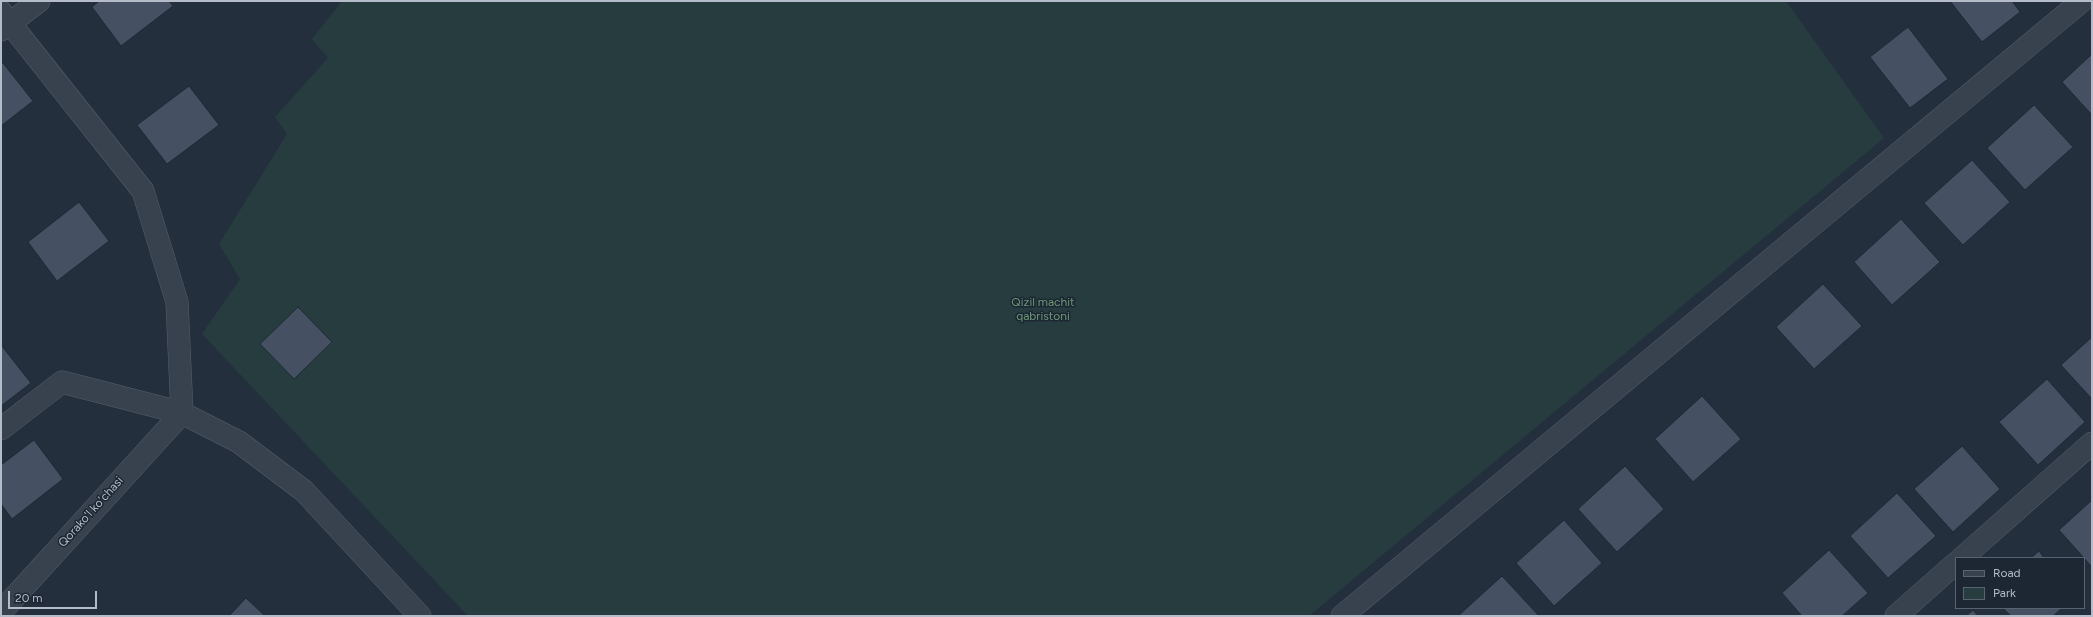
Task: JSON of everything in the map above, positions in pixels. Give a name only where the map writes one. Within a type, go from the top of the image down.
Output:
[{"type":"street","points":[[39,1],[4,22],[143,191],[177,302],[182,413]]},
{"type":"street","points":[[1342,616],[2082,1]]},
{"type":"street","points":[[1,429],[62,382],[182,413],[239,442],[304,491],[420,616]]},
{"type":"street","name":"Qorako'l ko'chasi","points":[[1,612],[182,413]]},
{"type":"street","points":[[1963,557],[2092,444]]},
{"type":"street","points":[[1896,616],[1955,564]]},
{"type":"green space","name":"Qizil machit qabristoni","points":[[342,1],[1786,1],[1884,138],[1309,616],[468,616],[202,334],[240,279],[219,244],[287,134],[275,117],[328,58],[312,39]]},
{"type":"building","points":[[99,1],[169,1],[173,6],[121,46],[92,7]]},
{"type":"building","points":[[1950,1],[2012,1],[2020,12],[1982,42]]},
{"type":"building","points":[[1908,27],[1948,79],[1910,108],[1870,57]]},
{"type":"building","points":[[2092,54],[2092,115],[2062,82]]},
{"type":"building","points":[[3,63],[33,101],[1,126],[1,64]]},
{"type":"building","points":[[189,86],[219,125],[167,164],[137,125]]},
{"type":"building","points":[[2034,105],[2073,147],[2025,190],[1987,148]]},
{"type":"building","points":[[1972,160],[2010,202],[1963,245],[1924,203]]},
{"type":"building","points":[[79,202],[109,241],[57,281],[28,242]]},
{"type":"building","points":[[1901,219],[1940,262],[1892,305],[1854,262]]},
{"type":"building","points":[[1823,284],[1862,326],[1814,369],[1776,327]]},
{"type":"building","points":[[298,307],[332,342],[294,379],[260,344]]},
{"type":"building","points":[[2092,337],[2092,399],[2061,365]]},
{"type":"building","points":[[1,345],[31,383],[1,406]]},
{"type":"building","points":[[2047,379],[2085,422],[2038,465],[1999,422]]},
{"type":"building","points":[[1702,396],[1741,439],[1693,482],[1655,439]]},
{"type":"building","points":[[34,440],[63,479],[12,519],[1,504],[1,465]]},
{"type":"building","points":[[1962,446],[2000,489],[1953,532],[1914,489]]},
{"type":"building","points":[[1625,466],[1664,509],[1617,552],[1578,509]]},
{"type":"building","points":[[1897,493],[1936,536],[1888,578],[1850,536]]},
{"type":"building","points":[[2092,500],[2092,567],[2085,559],[2085,557],[2083,557],[2059,530]]},
{"type":"building","points":[[1564,520],[1602,563],[1554,606],[1516,563]]},
{"type":"building","points":[[1829,550],[1868,593],[1842,616],[1802,616],[1782,593]]},
{"type":"building","points":[[2039,551],[2043,557],[2032,557]]},
{"type":"building","points":[[1502,576],[1539,616],[1458,616]]},
{"type":"building","points":[[246,598],[265,616],[229,616]]},
{"type":"building","points":[[2004,609],[2061,609],[2053,616],[2011,616]]},
{"type":"building","points":[[1973,610],[1978,616],[1966,616]]}]
